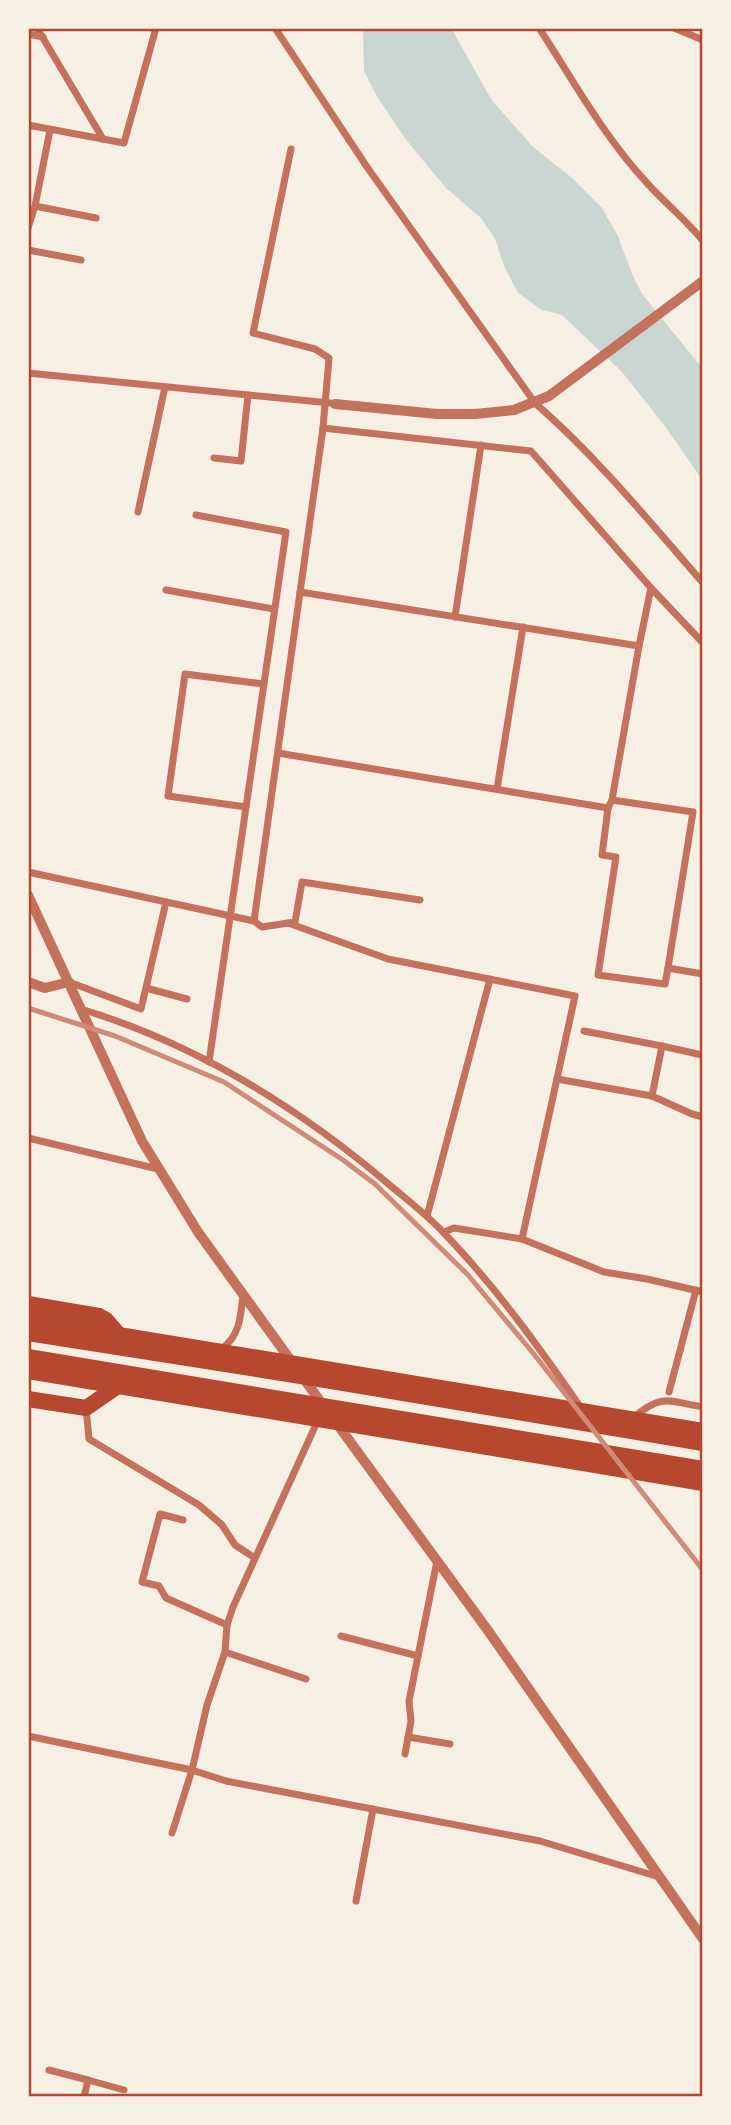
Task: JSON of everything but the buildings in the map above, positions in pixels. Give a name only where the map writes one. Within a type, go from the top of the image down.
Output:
[{"type":"highway","points":[[28,1304],[99,1316],[119,1335]]},
{"type":"highway","points":[[28,1320],[703,1431]]},
{"type":"highway","points":[[28,1333],[703,1443]]},
{"type":"highway","points":[[28,1357],[703,1469]]},
{"type":"highway","points":[[28,1371],[703,1483]]},
{"type":"highway","points":[[28,1399],[86,1408],[117,1386]]},
{"type":"street","points":[[37,28],[103,139]]},
{"type":"street","points":[[28,125],[124,143],[156,28]]},
{"type":"street","points":[[275,28],[366,167],[535,403],[567,431],[612,478],[703,583]]},
{"type":"street","points":[[539,28],[604,129],[646,182],[688,222],[703,241]]},
{"type":"street","points":[[674,28],[703,40]]},
{"type":"street","points":[[28,34],[43,37]]},
{"type":"street","points":[[28,228],[36,206],[50,130]]},
{"type":"street","points":[[254,921],[323,428],[331,403],[329,358],[315,349],[253,333],[291,149]]},
{"type":"street","points":[[36,206],[96,218]]},
{"type":"street","points":[[28,250],[81,260]]},
{"type":"street","points":[[28,373],[436,414],[514,410],[549,396],[703,281]]},
{"type":"street","points":[[138,512],[164,387]]},
{"type":"street","points":[[214,458],[241,461],[248,395]]},
{"type":"street","points":[[323,428],[531,451],[703,643]]},
{"type":"street","points":[[455,617],[481,445]]},
{"type":"street","points":[[197,515],[286,532],[209,1062]]},
{"type":"street","points":[[612,800],[693,811],[665,984],[598,975],[616,857],[602,855],[608,808],[612,800],[652,587]]},
{"type":"street","points":[[166,590],[274,609]]},
{"type":"street","points":[[300,592],[639,646]]},
{"type":"street","points":[[497,789],[523,627]]},
{"type":"street","points":[[246,807],[168,796],[185,674],[263,684]]},
{"type":"street","points":[[278,752],[608,808]]},
{"type":"street","points":[[28,872],[254,921],[262,927],[295,922],[302,882],[420,900]]},
{"type":"street","points":[[28,894],[142,1142],[198,1231],[437,1562],[703,1939]]},
{"type":"street","points":[[28,982],[45,988],[69,982],[141,1009],[166,902]]},
{"type":"street","points":[[288,923],[388,958],[575,996],[522,1239]]},
{"type":"street","points":[[668,968],[703,974]]},
{"type":"street","points":[[427,1216],[490,979]]},
{"type":"street","points":[[146,988],[187,999]]},
{"type":"street","points":[[81,1008],[149,1031],[209,1062],[290,1109],[377,1174],[444,1232],[517,1319],[583,1410]]},
{"type":"street","points":[[584,1031],[702,1055]]},
{"type":"street","points":[[652,1096],[662,1046]]},
{"type":"street","points":[[557,1079],[652,1096],[692,1114],[703,1116]]},
{"type":"street","points":[[28,1138],[158,1169]]},
{"type":"street","points":[[444,1232],[454,1228],[522,1239],[604,1272],[699,1291],[669,1392]]},
{"type":"street","points":[[214,1351],[224,1348],[237,1330],[243,1294]]},
{"type":"street","points":[[633,1419],[654,1401],[703,1407]]},
{"type":"street","points":[[86,1408],[89,1439],[199,1505],[222,1525],[234,1545],[255,1558]]},
{"type":"street","points":[[172,1833],[192,1770],[207,1704],[225,1652],[227,1625],[318,1419]]},
{"type":"street","points":[[183,1520],[160,1514],[142,1582],[159,1586],[166,1598],[227,1625]]},
{"type":"street","points":[[405,1754],[411,1721],[409,1701],[437,1562]]},
{"type":"street","points":[[341,1636],[418,1656]]},
{"type":"street","points":[[225,1652],[306,1679]]},
{"type":"street","points":[[28,1736],[192,1770],[226,1781],[540,1841],[660,1877]]},
{"type":"street","points":[[408,1737],[450,1744]]},
{"type":"street","points":[[356,1901],[373,1809]]},
{"type":"street","points":[[49,2070],[124,2090]]},
{"type":"street","points":[[84,2097],[88,2080]]},
{"type":"shaded area","points":[[363,28],[451,28],[491,99],[532,146],[572,178],[602,208],[618,236],[642,294],[703,369],[703,481],[665,426],[622,372],[562,315],[542,310],[518,293],[505,268],[495,239],[481,218],[446,188],[407,141],[376,95],[364,71]]},
{"type":"railway","points":[[28,1008],[115,1036],[224,1082],[375,1184],[468,1275],[533,1353],[703,1570]]}]
